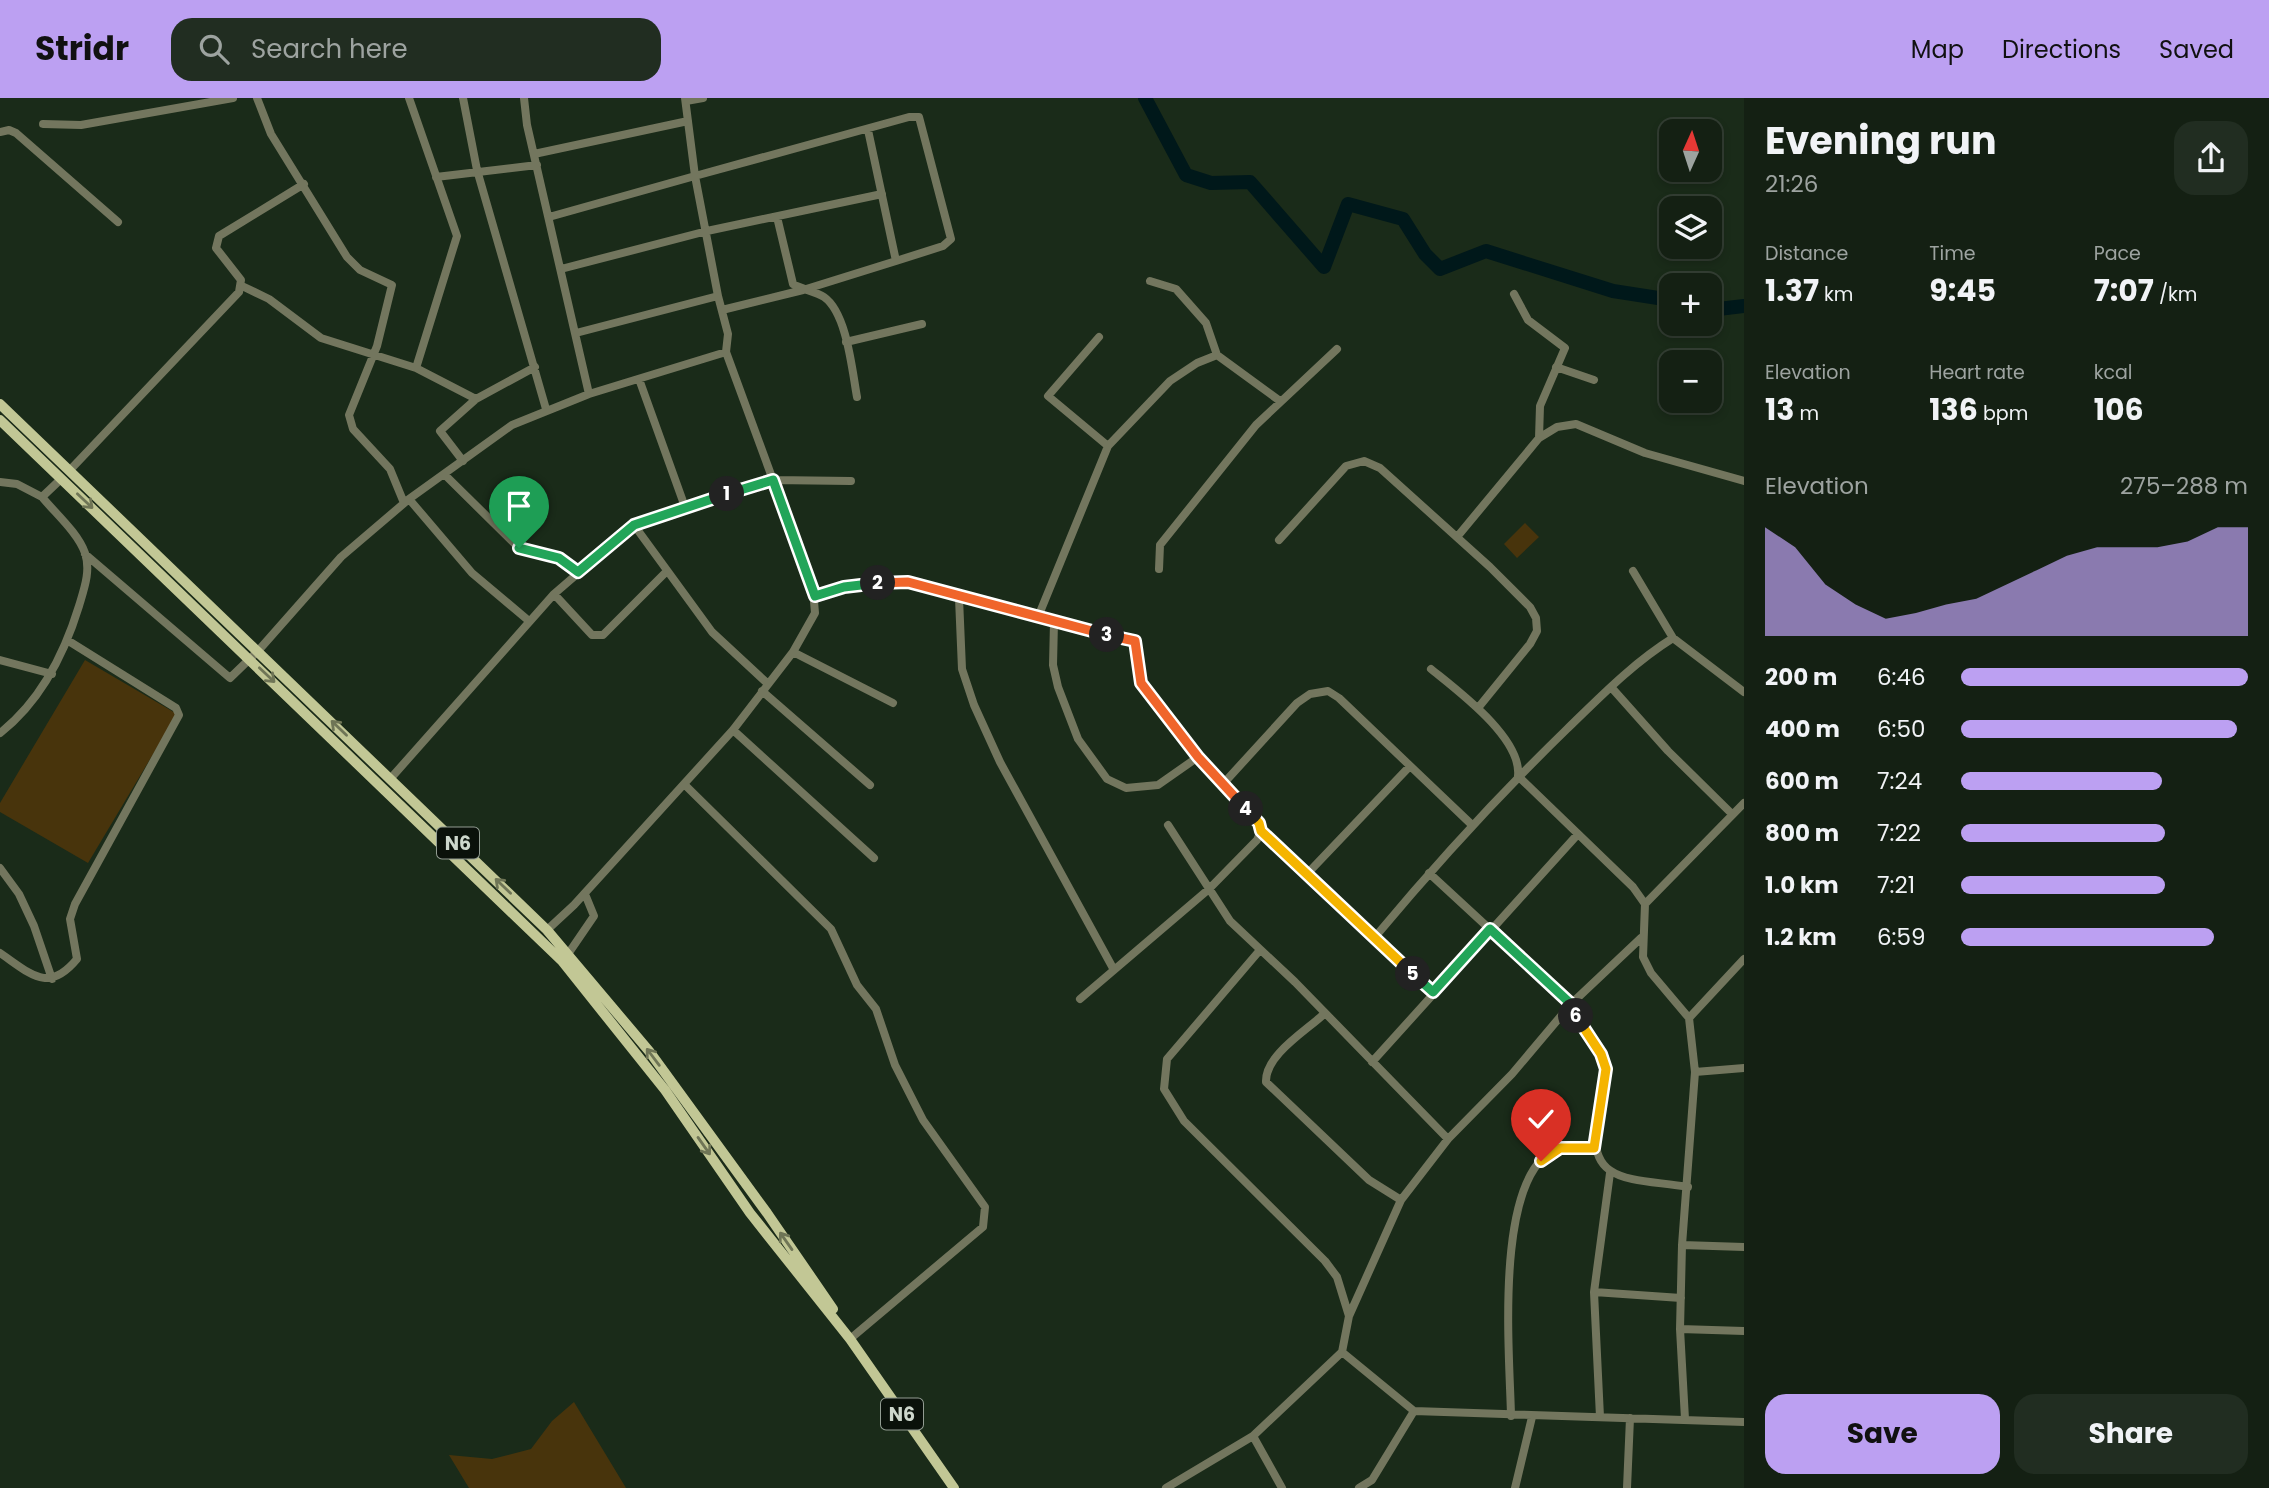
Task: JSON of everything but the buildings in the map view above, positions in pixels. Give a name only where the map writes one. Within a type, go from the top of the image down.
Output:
[{"type":"main road","name":"N6","points":[[0,404],[66,475],[249,659],[565,958],[649,1051],[726,1154],[954,1488]]},
{"type":"main road","name":"N6","points":[[0,420],[66,475],[258,651],[547,930],[565,958]]},
{"type":"street","points":[[43,124],[81,125],[233,98]]},
{"type":"street","points":[[257,98],[271,134],[347,257],[360,270],[392,285],[375,354],[349,415],[350,422],[390,469],[407,501],[472,573],[529,621]]},
{"type":"street","points":[[409,98],[457,236],[416,368]]},
{"type":"street","points":[[463,98],[477,170],[545,409]]},
{"type":"street","points":[[524,98],[534,154],[589,394]]},
{"type":"street","points":[[547,930],[585,894],[733,730],[793,652],[815,613],[815,596],[726,352],[729,341],[695,176],[685,99],[703,98]]},
{"type":"street","points":[[549,217],[915,115],[919,117],[949,227],[950,243],[803,290],[722,310]]},
{"type":"street","points":[[534,154],[688,121]]},
{"type":"street","points":[[0,132],[9,130],[16,133],[118,222]]},
{"type":"street","points":[[868,130],[896,261]]},
{"type":"street","points":[[436,177],[477,170],[537,165]]},
{"type":"street","points":[[242,286],[241,280],[216,248],[219,236],[304,184]]},
{"type":"street","points":[[561,269],[707,231],[883,194]]},
{"type":"street","points":[[777,217],[793,284],[822,295],[833,304],[846,342],[857,397]]},
{"type":"street","points":[[1150,281],[1176,289],[1206,323],[1217,355],[1280,401]]},
{"type":"street","points":[[242,286],[269,299],[321,338],[416,368],[476,399]]},
{"type":"street","points":[[42,497],[66,475],[242,286]]},
{"type":"street","points":[[1514,294],[1528,320],[1565,348],[1540,405],[1539,438]]},
{"type":"street","points":[[576,333],[718,296]]},
{"type":"street","points":[[846,342],[922,324]]},
{"type":"street","points":[[1099,337],[1048,396],[1108,446]]},
{"type":"street","points":[[1159,569],[1160,545],[1256,425],[1337,349]]},
{"type":"street","points":[[0,482],[17,484],[42,497],[85,554],[230,678],[258,651],[341,557],[407,501],[512,425],[545,409],[726,352]]},
{"type":"street","points":[[1038,617],[1108,446],[1170,382],[1197,363],[1217,355]]},
{"type":"street","points":[[463,461],[440,431],[476,399],[535,367]]},
{"type":"street","points":[[1556,367],[1594,380]]},
{"type":"street","points":[[639,379],[685,507]]},
{"type":"street","points":[[1457,537],[1539,438],[1557,427],[1576,424],[1645,453],[1744,481]]},
{"type":"street","points":[[1279,540],[1346,466],[1364,461],[1380,468],[1530,607],[1538,624],[1530,644],[1478,708]]},
{"type":"street","points":[[444,474],[519,548],[559,558],[578,572]]},
{"type":"street","points":[[391,778],[554,594],[634,525],[773,480],[851,481]]},
{"type":"street","points":[[634,525],[712,632],[765,687],[870,785]]},
{"type":"street","points":[[0,733],[52,674],[67,640],[86,582],[85,554]]},
{"type":"street","points":[[554,594],[592,635],[598,636],[667,571]]},
{"type":"street","points":[[1633,571],[1673,639],[1744,692]]},
{"type":"street","points":[[815,596],[844,587],[899,580],[959,598],[1135,641],[1141,683],[1198,757],[1259,823],[1261,831],[1433,992]]},
{"type":"street","points":[[959,598],[962,669],[974,705],[1000,762],[1114,970]]},
{"type":"street","points":[[1054,622],[1053,665],[1058,687],[1079,739],[1107,779],[1126,788],[1158,785],[1198,757]]},
{"type":"street","points":[[1375,937],[1471,824],[1518,776],[1644,656],[1673,639]]},
{"type":"street","points":[[0,953],[39,979],[52,979],[65,974],[77,959],[70,919],[75,904],[179,715],[176,708],[67,640]]},
{"type":"street","points":[[793,652],[893,703]]},
{"type":"street","points":[[0,660],[52,674]]},
{"type":"street","points":[[1431,669],[1478,708],[1516,754],[1518,776],[1633,887],[1645,904]]},
{"type":"street","points":[[1611,687],[1668,751],[1732,814]]},
{"type":"street","points":[[1223,784],[1297,703],[1320,690],[1339,698],[1471,824]]},
{"type":"street","points":[[733,730],[874,858]]},
{"type":"street","points":[[1307,874],[1410,766]]},
{"type":"street","points":[[684,784],[831,929],[857,985],[876,1009],[895,1065],[923,1120],[985,1207],[983,1227],[850,1339]]},
{"type":"street","points":[[1685,1419],[1680,1329],[1682,1245],[1695,1072],[1689,1018],[1651,973],[1643,957],[1641,937],[1645,904],[1744,803]]},
{"type":"street","points":[[1168,825],[1230,920],[1448,1139]]},
{"type":"street","points":[[1080,999],[1209,889],[1257,840],[1261,831]]},
{"type":"street","points":[[1372,1062],[1578,834]]},
{"type":"street","points":[[0,868],[19,894],[34,926],[52,979]]},
{"type":"street","points":[[1429,873],[1571,1004],[1580,1025],[1601,1054],[1606,1069],[1594,1148],[1597,1158],[1610,1173],[1688,1186]]},
{"type":"street","points":[[565,958],[594,916],[585,894]]},
{"type":"street","points":[[1166,1488],[1253,1436],[1342,1352],[1349,1317],[1394,1223],[1401,1200],[1448,1139],[1513,1074],[1571,1004],[1641,937]]},
{"type":"street","points":[[1260,950],[1167,1059],[1164,1089],[1184,1121],[1325,1261],[1337,1276],[1349,1317]]},
{"type":"street","points":[[1689,1018],[1744,959]]},
{"type":"street","points":[[1325,1013],[1271,1062],[1266,1073],[1266,1082],[1369,1181],[1401,1200]]},
{"type":"street","points":[[1695,1072],[1744,1068]]},
{"type":"street","points":[[1511,1416],[1509,1290],[1512,1241],[1520,1199],[1532,1173],[1553,1150],[1567,1147],[1594,1148]]},
{"type":"street","points":[[1600,1417],[1594,1292],[1610,1173]]},
{"type":"street","points":[[1682,1245],[1744,1247]]},
{"type":"street","points":[[1594,1292],[1681,1298]]},
{"type":"street","points":[[1680,1329],[1744,1331]]},
{"type":"street","points":[[1342,1352],[1414,1410],[1532,1417],[1744,1422]]},
{"type":"street","points":[[1359,1488],[1372,1480],[1414,1410]]},
{"type":"street","points":[[1515,1488],[1532,1417]]},
{"type":"street","points":[[1627,1488],[1630,1418]]},
{"type":"street","points":[[1253,1436],[1282,1488]]},
{"type":"street","points":[[1372,1480],[1378,1488]]},
{"type":"shaded area","points":[[1525,523],[1539,537],[1517,558],[1504,544]]},
{"type":"shaded area","points":[[85,660],[177,714],[88,863],[0,812],[0,803]]},
{"type":"shaded area","points":[[574,1402],[626,1488],[469,1488],[449,1455],[492,1459],[531,1449],[552,1421]]},
{"type":"waterway","points":[[1145,98],[1186,175],[1211,183],[1250,182],[1324,267],[1348,204],[1403,219],[1425,254],[1440,269],[1486,251],[1613,291],[1659,298]]},
{"type":"waterway","points":[[1722,309],[1744,306]]},
{"type":"route","points":[[519,548],[530,553],[559,558],[578,572],[634,525],[773,480],[815,596],[844,587],[899,580],[1088,632],[1135,641],[1138,645],[1141,683],[1198,757],[1259,823],[1261,831],[1433,992],[1490,929],[1571,1004],[1580,1025],[1601,1054],[1606,1069],[1594,1148],[1560,1148],[1553,1150],[1541,1161]]}]
